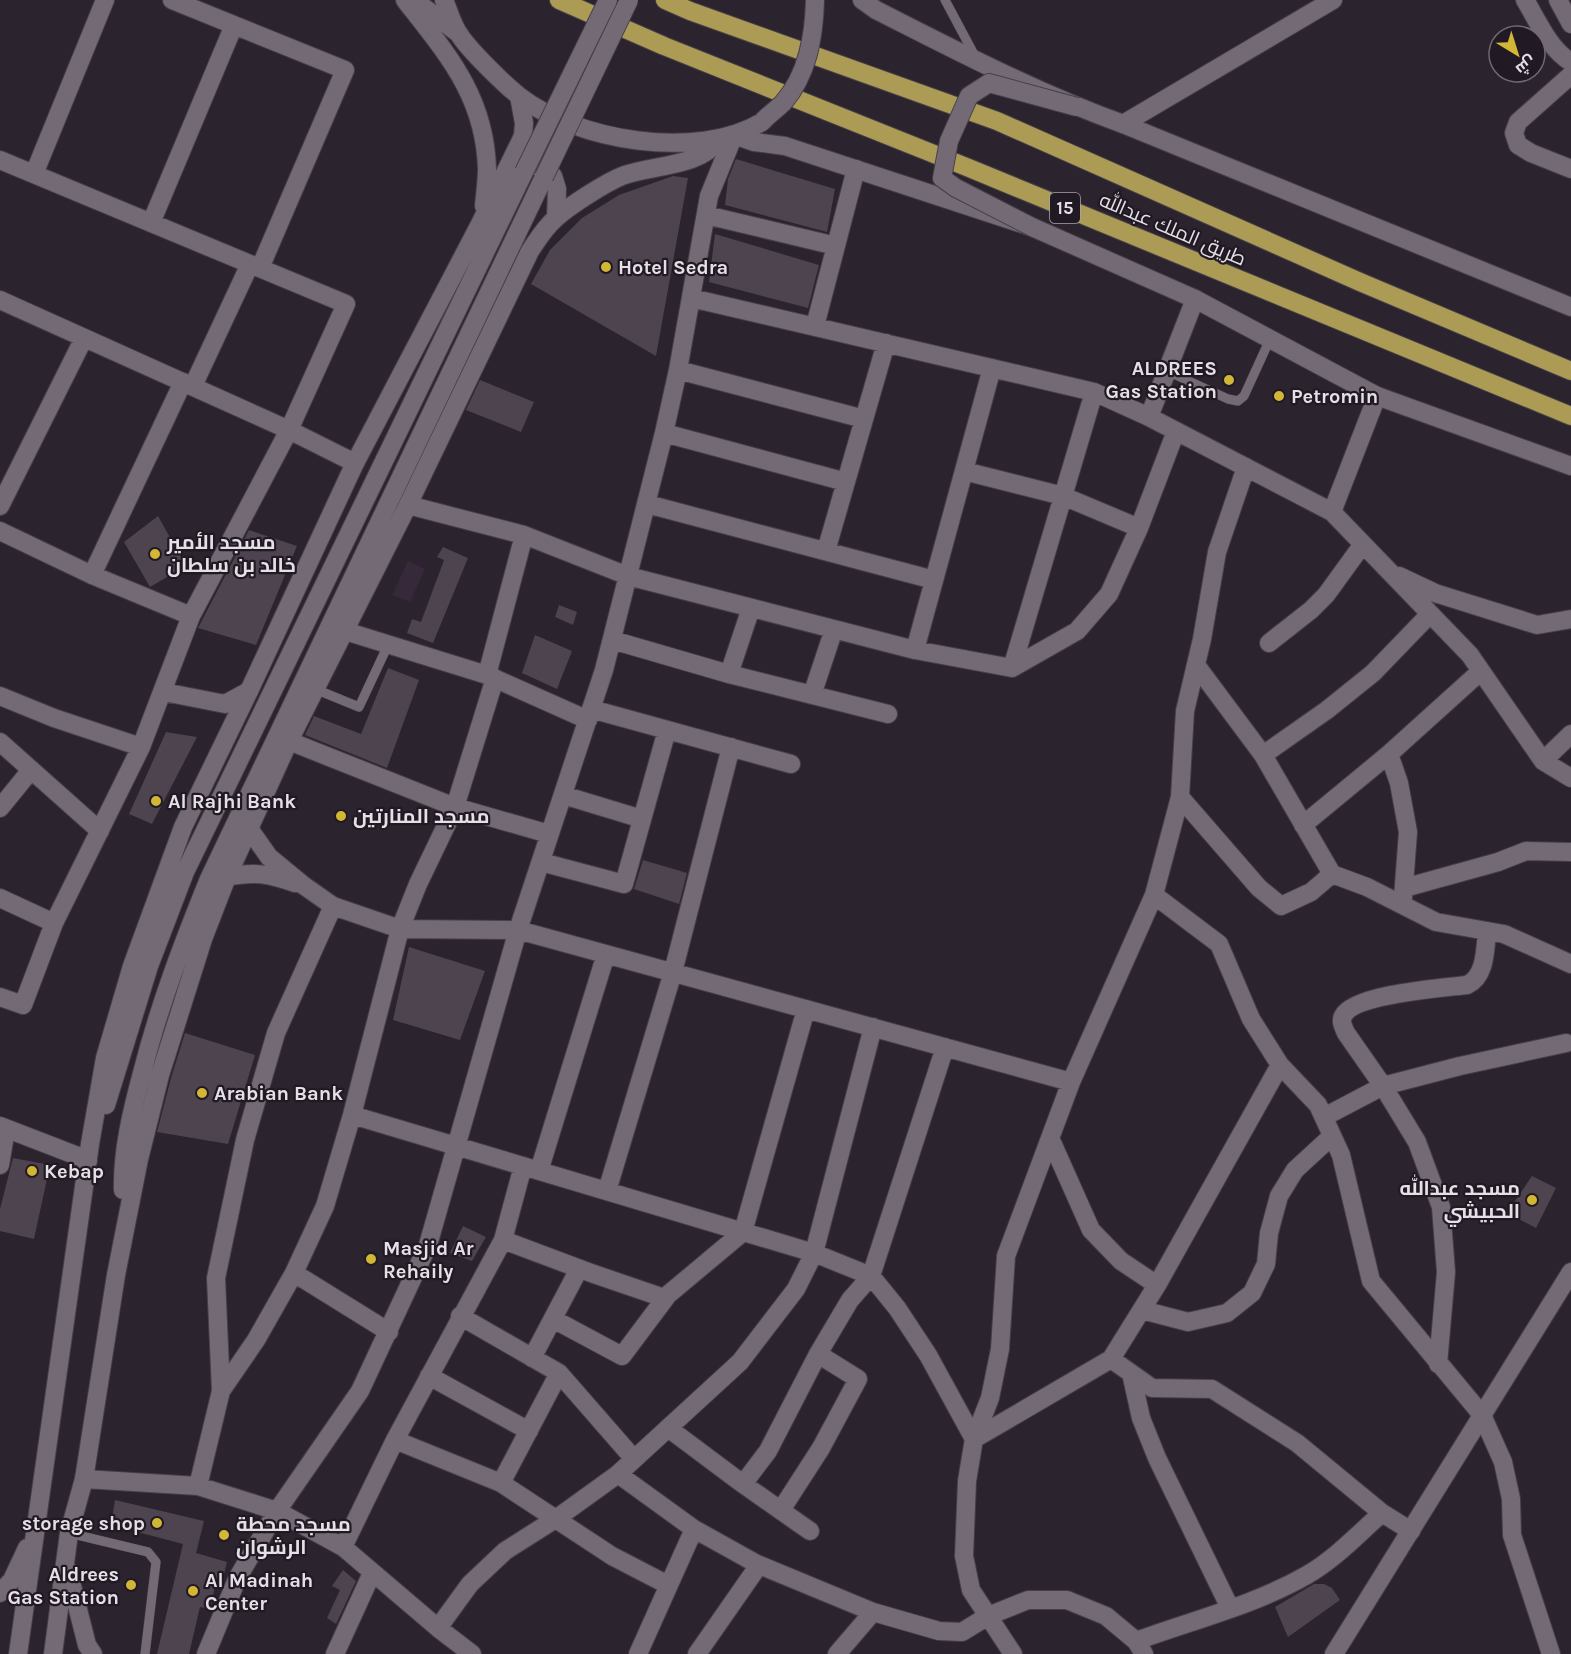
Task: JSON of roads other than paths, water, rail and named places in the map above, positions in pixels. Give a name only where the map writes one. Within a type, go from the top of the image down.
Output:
[{"type":"highway","name":"طريق الملك عبدالله","points":[[559,0],[675,51],[969,168],[1571,416]]},
{"type":"highway","name":"طريق الملك عبدالله","points":[[665,0],[997,121],[1360,282],[1571,371]]},
{"type":"street","points":[[34,174],[105,0]]},
{"type":"street","points":[[92,575],[188,384],[255,266],[345,70],[172,0]]},
{"type":"street","points":[[405,0],[458,69],[473,100],[479,119],[487,169],[483,215]]},
{"type":"street","points":[[414,0],[459,34],[519,96],[555,118],[614,137],[649,142],[685,142],[727,137],[785,146],[1032,227]]},
{"type":"street","points":[[444,0],[459,34]]},
{"type":"street","points":[[89,1152],[149,966],[185,872],[608,0]]},
{"type":"street","points":[[125,1230],[123,1180],[128,1132],[136,1096],[156,1019],[180,950],[209,879],[628,0]]},
{"type":"street","points":[[53,1654],[69,1533],[84,1479],[139,1159],[160,1075],[203,939],[227,877],[289,741],[408,505],[530,251],[542,232],[556,218],[604,185],[620,177],[693,159],[708,152],[727,137],[762,122],[784,102],[806,66],[814,23],[815,0]]},
{"type":"street","points":[[862,0],[876,10],[978,62],[1077,107],[1571,307]]},
{"type":"street","points":[[1123,124],[1333,0]]},
{"type":"street","points":[[1525,0],[1548,38],[1563,57],[1571,62]]},
{"type":"street","points":[[1558,0],[1571,24]]},
{"type":"street","points":[[152,223],[234,25]]},
{"type":"street","points":[[1571,75],[1518,122],[1514,134],[1518,145],[1531,153],[1571,169]]},
{"type":"street","points":[[1077,107],[989,82],[969,96],[949,141],[942,178],[956,188],[1032,227],[1195,299],[1377,396],[1571,465]]},
{"type":"street","points":[[18,1654],[89,1152],[105,1058],[132,966],[183,828],[355,463],[523,136],[524,123],[519,96]]},
{"type":"street","points":[[206,1654],[238,1577],[277,1511],[360,1391],[428,1245],[518,930],[590,715],[612,640],[664,433],[678,370],[709,196],[727,137]]},
{"type":"street","points":[[0,160],[346,304],[289,430],[191,616],[164,692],[141,747],[54,923],[23,1005],[0,997]]},
{"type":"street","points":[[496,189],[523,166],[532,165],[545,170],[553,176],[557,189],[556,218]]},
{"type":"street","points":[[814,326],[856,169]]},
{"type":"street","points":[[706,215],[836,246]]},
{"type":"street","points":[[691,297],[1094,392],[1149,417],[1332,512],[1470,655],[1543,761],[1571,778]]},
{"type":"street","points":[[1149,417],[1195,299]]},
{"type":"street","points":[[0,300],[289,430],[355,463]]},
{"type":"street","points":[[0,506],[84,338]]},
{"type":"street","points":[[826,551],[885,343]]},
{"type":"street","points":[[915,650],[992,368]]},
{"type":"street","points":[[678,370],[864,419]]},
{"type":"street","points":[[1012,668],[1094,392]]},
{"type":"street","points":[[1332,512],[1377,396]]},
{"type":"street","points":[[408,505],[524,535],[628,576],[915,650],[1012,668],[1077,631],[1109,594],[1139,528],[1176,431]]},
{"type":"street","points":[[664,433],[846,482]]},
{"type":"street","points":[[1013,1654],[971,1590],[964,1556],[967,1481],[974,1439],[990,1398],[1000,1349],[1006,1256],[1071,1082],[1154,896],[1180,796],[1185,711],[1217,552],[1246,467]]},
{"type":"street","points":[[964,471],[1063,496],[1139,528]]},
{"type":"street","points":[[647,504],[934,580]]},
{"type":"street","points":[[0,532],[92,575],[191,616]]},
{"type":"street","points":[[221,1391],[256,1340],[294,1273],[325,1206],[352,1115],[400,928],[418,884],[455,807],[491,677],[524,535]]},
{"type":"street","points":[[1269,643],[1311,610],[1326,595],[1363,544]]},
{"type":"street","points":[[1390,572],[1435,592],[1537,625],[1571,619]]},
{"type":"street","points":[[729,674],[751,608]]},
{"type":"street","points":[[1263,755],[1327,711],[1372,673],[1430,614]]},
{"type":"street","points":[[812,695],[834,629]]},
{"type":"street","points":[[345,631],[491,677],[590,715],[667,729],[791,764]]},
{"type":"street","points":[[612,640],[729,674],[888,714]]},
{"type":"street","points":[[1196,665],[1263,755],[1332,874],[1403,897],[1436,922],[1504,934],[1571,964]]},
{"type":"street","points":[[1303,825],[1389,754],[1481,671]]},
{"type":"street","points":[[164,692],[225,705],[249,692]]},
{"type":"street","points":[[0,696],[54,718],[141,747]]},
{"type":"street","points":[[541,862],[624,884],[667,729]]},
{"type":"street","points":[[1543,761],[1571,734]]},
{"type":"street","points":[[289,741],[455,807],[549,834]]},
{"type":"street","points":[[0,742],[100,831]]},
{"type":"street","points":[[607,1191],[672,972],[731,747]]},
{"type":"street","points":[[1389,754],[1399,783],[1408,832],[1403,897]]},
{"type":"street","points":[[0,808],[31,770]]},
{"type":"street","points":[[563,795],[642,819]]},
{"type":"street","points":[[1180,796],[1258,888],[1281,906],[1311,892],[1332,874]]},
{"type":"street","points":[[250,830],[270,857],[303,885],[333,906],[400,928],[518,930],[1071,1082]]},
{"type":"street","points":[[1403,897],[1526,851],[1571,852]]},
{"type":"street","points":[[227,877],[250,872],[275,876],[303,885]]},
{"type":"street","points":[[1154,896],[1219,944],[1251,1019],[1280,1065],[1318,1105],[1324,1117],[1341,1155],[1371,1281],[1482,1415],[1503,1462],[1511,1499],[1512,1535],[1550,1654]]},
{"type":"street","points":[[0,898],[54,923]]},
{"type":"street","points":[[198,1486],[221,1391],[216,1278],[245,1140],[276,1033],[333,906]]},
{"type":"street","points":[[1438,1364],[1446,1272],[1441,1207],[1417,1142],[1342,1024],[1343,1016],[1350,1008],[1381,996],[1467,985],[1474,981],[1479,977],[1482,968],[1488,931]]},
{"type":"street","points":[[343,1546],[395,1440],[503,1240],[531,1168],[606,954]]},
{"type":"street","points":[[553,1319],[622,1356],[667,1296],[743,1232],[806,1009]]},
{"type":"street","points":[[438,1628],[470,1584],[505,1551],[557,1518],[618,1474],[740,1362],[796,1289],[814,1253],[873,1027]]},
{"type":"street","points":[[1324,1117],[1383,1086],[1460,1066],[1566,1043]]},
{"type":"street","points":[[743,1484],[768,1451],[818,1354],[850,1300],[871,1276],[945,1047]]},
{"type":"street","points":[[974,1439],[1111,1359],[1157,1285],[1280,1065]]},
{"type":"street","points":[[352,1115],[814,1253],[871,1276],[897,1308],[928,1355],[974,1439]]},
{"type":"street","points":[[0,1165],[3,1128],[89,1152]]},
{"type":"street","points":[[1142,1310],[1188,1322],[1227,1313],[1252,1293],[1266,1264],[1269,1233],[1279,1196],[1295,1170],[1332,1136]]},
{"type":"street","points":[[1050,1138],[1091,1230],[1121,1261],[1157,1285]]},
{"type":"street","points":[[503,1240],[579,1269],[664,1298],[667,1296]]},
{"type":"street","points":[[532,1358],[579,1269]]},
{"type":"street","points":[[294,1273],[389,1332]]},
{"type":"street","points":[[1334,1654],[1569,1279]]},
{"type":"street","points":[[460,1316],[559,1373],[634,1459]]},
{"type":"street","points":[[781,1510],[820,1448],[858,1379],[818,1354]]},
{"type":"street","points":[[1111,1359],[1152,1388],[1212,1389],[1298,1443],[1382,1513],[1411,1530]]},
{"type":"street","points":[[501,1483],[559,1373]]},
{"type":"street","points":[[1131,1373],[1141,1418],[1156,1458],[1230,1608]]},
{"type":"street","points":[[429,1376],[529,1431]]},
{"type":"street","points":[[668,1428],[810,1531]]},
{"type":"street","points":[[395,1440],[501,1483],[612,1556],[668,1585]]},
{"type":"street","points":[[618,1474],[694,1529],[759,1565],[873,1612],[939,1631],[962,1632],[988,1616],[1028,1600],[1067,1600],[1106,1616],[1140,1648],[1308,1574],[1347,1545],[1382,1513]]},
{"type":"street","points":[[84,1479],[198,1486],[277,1511],[343,1546],[372,1573],[472,1654]]},
{"type":"street","points":[[0,1593],[12,1580],[36,1524]]},
{"type":"street","points":[[638,1654],[694,1529]]},
{"type":"street","points":[[66,1561],[87,1645],[93,1654]]},
{"type":"street","points":[[697,1654],[759,1565]]},
{"type":"street","points":[[335,1654],[372,1573]]},
{"type":"street","points":[[837,1654],[873,1612]]},
{"type":"lane","points":[[945,0],[978,62]]},
{"type":"lane","points":[[1167,371],[1228,399],[1240,400],[1270,339]]},
{"type":"lane","points":[[315,689],[359,707],[388,645]]},
{"type":"lane","points":[[69,1533],[148,1552],[153,1556],[156,1562],[145,1654]]},
{"type":"place","name":"Hotel Sedra","points":[[606,267]]},
{"type":"place","name":"ALDREES Gas Station","points":[[1229,380]]},
{"type":"place","name":"Petromin","points":[[1279,396]]},
{"type":"place","name":"مسجد الأمير خالد بن سلطان","points":[[155,554]]},
{"type":"place","name":"Al Rajhi Bank","points":[[156,801]]},
{"type":"place","name":"مسجد المنارتين","points":[[341,816]]},
{"type":"place","name":"Arabian Bank","points":[[202,1093]]},
{"type":"place","name":"Kebap","points":[[32,1171]]},
{"type":"place","name":"مسجد عبدالله الحبيشي","points":[[1532,1200]]},
{"type":"place","name":"Masjid Ar Rehaily","points":[[371,1259]]},
{"type":"place","name":"storage shop","points":[[157,1523]]},
{"type":"place","name":"مسجد محطة الرشوان","points":[[224,1535]]},
{"type":"place","name":"Aldrees Gas Station","points":[[131,1585]]},
{"type":"place","name":"Al Madinah Center","points":[[193,1591]]}]
